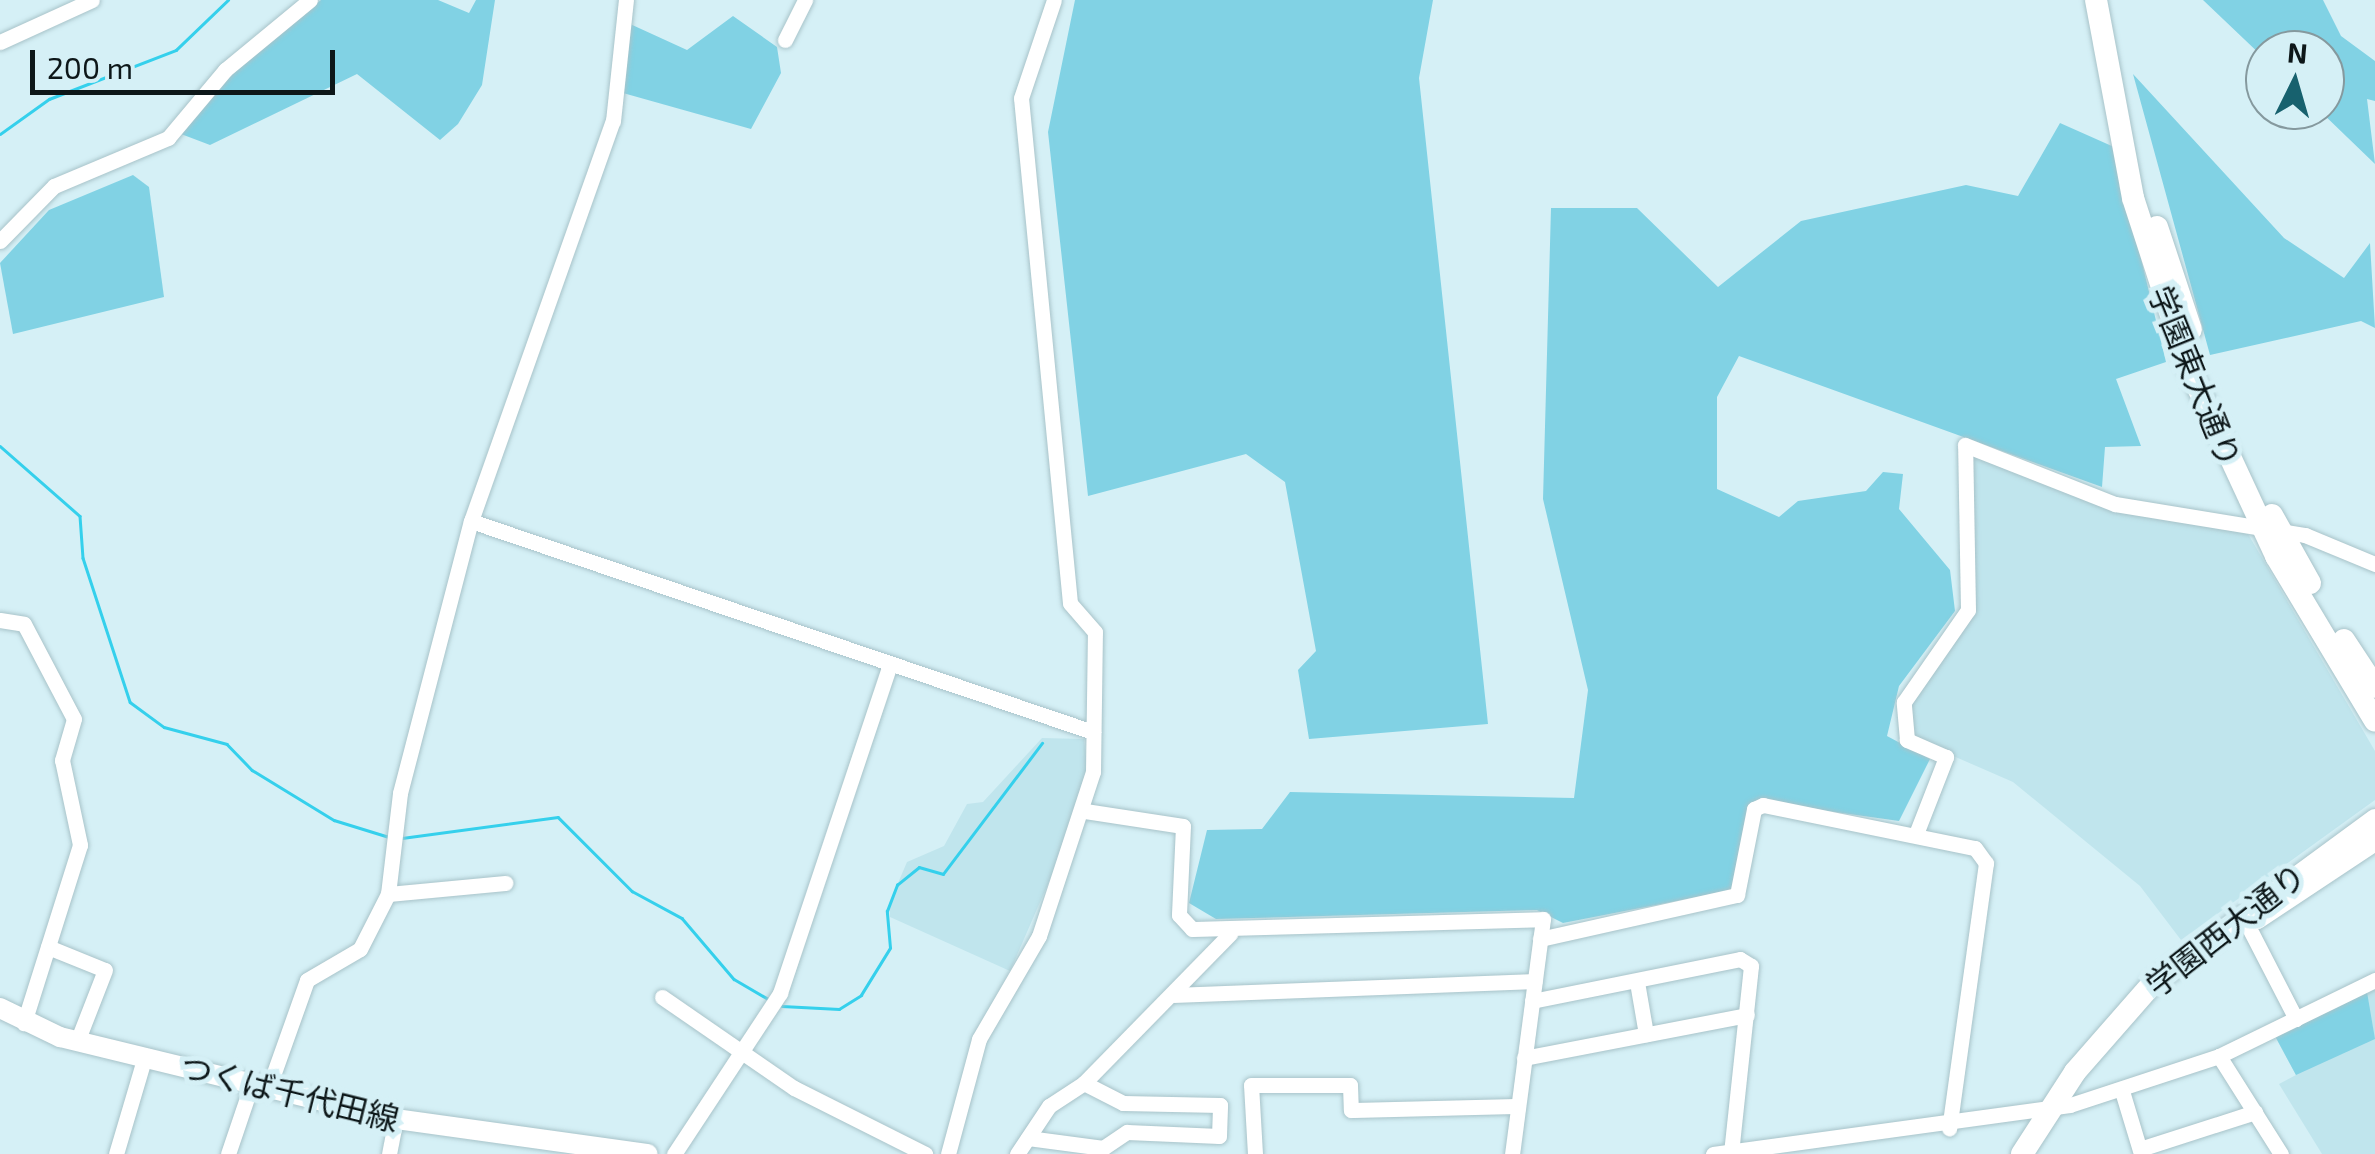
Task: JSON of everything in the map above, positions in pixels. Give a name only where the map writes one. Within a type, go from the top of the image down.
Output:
[{"type":"highway","name":"学園東大通り","points":[[2096,0],[2154,272],[2272,531],[2375,721]]},
{"type":"highway","name":"学園東大通り","points":[[2111,0],[2170,270],[2227,422],[2272,531],[2375,688]]},
{"type":"highway","name":"学園西大通り","points":[[2040,1154],[2060,1108],[2098,1042],[2173,964],[2375,820]]},
{"type":"highway","name":"学園西大通り","points":[[2022,1154],[2174,983],[2247,924],[2375,840]]},
{"type":"main road","name":"つくば千代田線","points":[[0,1008],[24,1024],[77,1042],[261,1082],[396,1119],[648,1154]]},
{"type":"street","points":[[280,0],[295,12]]},
{"type":"street","points":[[0,242],[54,186],[168,138],[225,70],[310,0]]},
{"type":"street","points":[[228,1154],[308,980],[360,949],[388,894],[400,793],[471,521],[614,121],[626,0]]},
{"type":"street","points":[[785,40],[804,0]]},
{"type":"street","points":[[948,1154],[979,1039],[1038,936],[1085,810],[1093,732],[1095,632],[1070,603],[1021,98],[1054,0]]},
{"type":"street","points":[[0,42],[88,1]]},
{"type":"street","points":[[1916,834],[1946,758],[1907,740],[1904,702],[1968,610],[1964,445],[2115,504],[2272,531],[2375,564]]},
{"type":"street","points":[[471,521],[1093,732]]},
{"type":"street","points":[[0,620],[24,624],[74,719],[62,760],[80,845],[24,1024]]},
{"type":"street","points":[[674,1154],[780,993],[890,664]]},
{"type":"street","points":[[1540,939],[1737,895],[1754,809],[1763,805],[1975,848],[1986,863],[1949,1128]]},
{"type":"street","points":[[1085,810],[1183,826],[1178,915],[1192,929],[1230,934],[1543,919],[1512,1154]]},
{"type":"street","points":[[388,894],[505,882]]},
{"type":"street","points":[[2247,924],[2296,1019]]},
{"type":"street","points":[[1017,1154],[1049,1106],[1084,1083],[1230,934]]},
{"type":"street","points":[[48,947],[106,970],[77,1042]]},
{"type":"street","points":[[1532,1002],[1740,959],[1751,966],[1731,1153]]},
{"type":"street","points":[[1713,1154],[1949,1128],[2060,1108],[2220,1056],[2375,980]]},
{"type":"street","points":[[1174,995],[1535,981]]},
{"type":"street","points":[[1637,982],[1646,1034]]},
{"type":"street","points":[[662,997],[741,1055],[926,1154]]},
{"type":"street","points":[[1524,1058],[1746,1016]]},
{"type":"street","points":[[116,1154],[146,1056]]},
{"type":"street","points":[[2220,1056],[2281,1154]]},
{"type":"street","points":[[1028,1138],[1103,1148],[1128,1132],[1219,1136],[1220,1106],[1123,1103],[1084,1083]]},
{"type":"street","points":[[1254,1154],[1251,1086],[1350,1085],[1352,1110],[1518,1106]]},
{"type":"street","points":[[2122,1091],[2141,1152],[2256,1112]]},
{"type":"street","points":[[389,1154],[396,1119]]},
{"type":"shaded area","points":[[321,0],[438,0],[469,13],[476,0],[495,0],[482,85],[458,124],[440,140],[357,74],[210,145],[181,134],[232,69]]},
{"type":"shaded area","points":[[1075,0],[1433,0],[1419,78],[1488,724],[1309,739],[1298,670],[1316,651],[1285,482],[1246,454],[1088,496],[1048,132]]},
{"type":"shaded area","points":[[2203,0],[2323,0],[2338,30],[2245,30],[2245,40]]},
{"type":"shaded area","points":[[733,16],[777,47],[781,73],[751,129],[623,93],[617,18],[687,50]]},
{"type":"shaded area","points":[[2345,39],[2375,61],[2375,101],[2367,99],[2375,164],[2340,130],[2345,130]]},
{"type":"shaded area","points":[[2133,74],[2284,238],[2344,278],[2370,243],[2375,328],[2361,321],[2210,355]]},
{"type":"shaded area","points":[[2060,123],[2114,147],[2166,362],[2116,379],[2141,446],[2105,447],[2102,487],[1739,356],[1717,397],[1717,489],[1779,517],[1798,501],[1866,491],[1883,472],[1903,474],[1899,509],[1950,570],[1955,611],[1899,686],[1887,736],[1930,759],[1899,821],[1756,801],[1738,889],[1563,923],[1537,910],[1216,919],[1189,903],[1207,830],[1262,829],[1290,792],[1574,798],[1588,690],[1543,499],[1551,208],[1637,208],[1718,287],[1801,221],[1966,185],[2018,196]]},
{"type":"shaded area","points":[[133,175],[149,187],[164,297],[13,334],[0,263],[49,210]]},
{"type":"shaded area","points":[[1966,454],[2248,534],[2375,751],[2375,800],[2181,940],[2140,886],[2013,782],[1912,738],[1910,704],[1973,612]]},
{"type":"shaded area","points":[[1042,738],[1084,739],[1087,767],[1081,808],[1010,971],[890,917],[889,904],[907,862],[944,846],[967,804],[983,802]]},
{"type":"shaded area","points":[[2375,985],[2375,1154],[2322,1154],[2279,1084],[2296,1075],[2275,1036]]},
{"type":"shaded area","points":[[2367,992],[2375,1039],[2296,1075],[2275,1036]]},
{"type":"waterway","points":[[0,134],[49,99],[176,50],[228,0]]},
{"type":"waterway","points":[[0,446],[80,516],[83,558],[130,702],[164,727],[227,744],[252,770],[334,820],[389,837]]},
{"type":"waterway","points":[[782,1006],[839,1009],[861,995],[890,948],[887,911],[897,885],[919,867],[943,874],[1042,743]]},
{"type":"waterway","points":[[402,838],[558,817],[632,891],[682,918],[734,979],[770,1000]]}]
